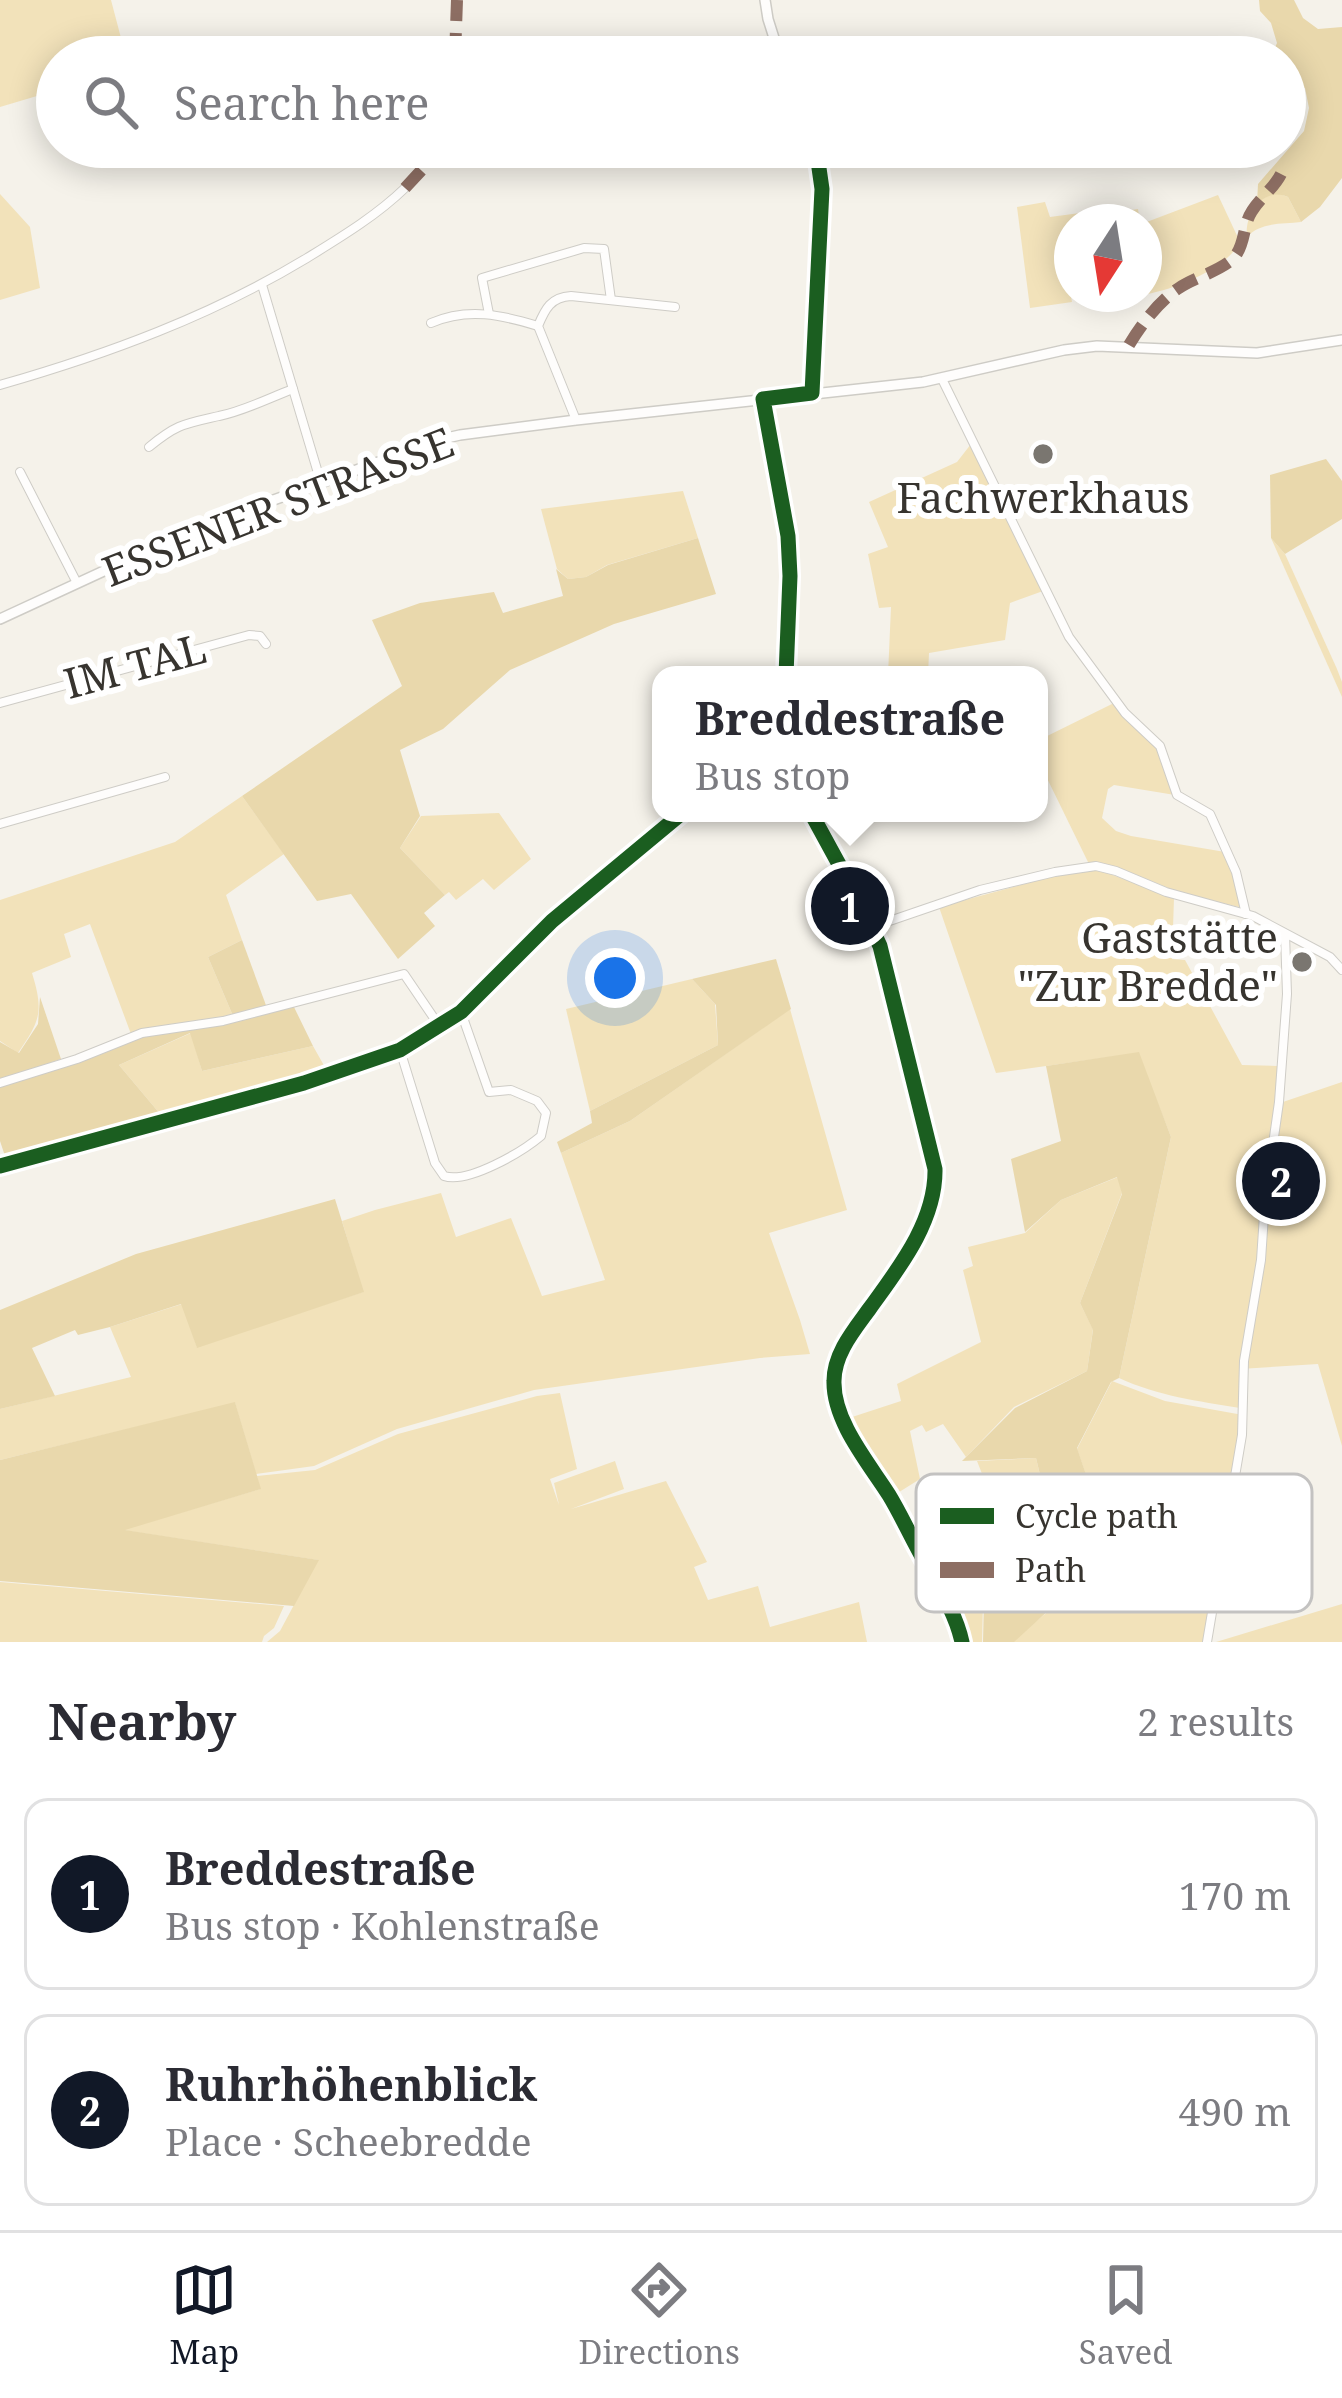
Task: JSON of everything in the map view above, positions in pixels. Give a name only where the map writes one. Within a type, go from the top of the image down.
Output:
[{"type":"street","points":[[765,0],[774,36]]},
{"type":"street","points":[[812,393],[820,168]]},
{"type":"street","points":[[0,385],[133,343],[262,285],[332,242],[405,188]]},
{"type":"street","points":[[489,314],[482,278],[584,248],[604,249],[610,300]]},
{"type":"street","points":[[262,285],[321,483]]},
{"type":"street","points":[[538,326],[550,303],[562,296],[675,307]]},
{"type":"street","points":[[431,323],[457,314],[489,314],[538,326]]},
{"type":"street","points":[[538,326],[576,420]]},
{"type":"street","name":"ESSENER STRASSE","points":[[0,620],[199,527],[442,439],[922,382],[1097,346],[1257,353],[1342,340]]},
{"type":"street","points":[[942,379],[1069,637],[1125,713],[1160,746],[1178,795],[1210,814],[1235,872],[1246,914]]},
{"type":"street","points":[[148,447],[173,427],[220,416],[293,389]]},
{"type":"street","points":[[764,399],[788,536],[786,666]]},
{"type":"street","points":[[20,472],[77,583]]},
{"type":"street","name":"IM TAL","points":[[0,703],[249,634],[260,636],[266,644]]},
{"type":"street","points":[[0,824],[165,777]]},
{"type":"street","points":[[0,1166],[304,1083],[400,1050],[461,1012],[552,921],[671,822]]},
{"type":"street","points":[[816,822],[872,927],[933,1155],[935,1183],[929,1211],[843,1350],[834,1390],[845,1422],[916,1545]]},
{"type":"street","points":[[872,927],[969,893],[1088,866],[1246,914],[1330,957],[1342,970]]},
{"type":"street","points":[[1236,1474],[1243,1435],[1246,1345],[1279,1102],[1285,934]]},
{"type":"street","points":[[0,1083],[142,1033],[223,1021],[404,974],[440,1027]]},
{"type":"street","points":[[400,1050],[435,1163],[444,1176],[461,1178],[528,1146],[542,1136],[546,1113],[537,1101],[513,1091],[488,1091],[461,1012]]},
{"type":"street","points":[[951,1612],[962,1642]]},
{"type":"street","points":[[1208,1642],[1213,1612]]},
{"type":"shaded area","points":[[0,0],[111,0],[120,36],[36,36],[36,96],[0,107]]},
{"type":"shaded area","points":[[1259,0],[1294,0],[1303,18],[1318,29],[1342,27],[1342,178],[1320,207],[1301,222],[1288,197],[1272,195],[1257,203],[1258,184],[1272,168],[1306,168],[1306,36],[1275,36]]},
{"type":"shaded area","points":[[1277,193],[1288,197],[1301,222],[1265,226],[1247,237],[1253,209],[1263,198]]},
{"type":"shaded area","points":[[0,194],[30,227],[40,288],[0,300]]},
{"type":"shaded area","points":[[1218,195],[1240,242],[1223,261],[1196,278],[1162,290],[1162,216]]},
{"type":"shaded area","points":[[1045,202],[1050,217],[1054,216],[1054,305],[1030,308],[1017,207]]},
{"type":"shaded area","points":[[971,444],[1043,591],[1010,603],[1005,640],[929,653],[928,666],[888,666],[891,607],[879,608],[868,554],[888,547],[869,502],[957,462]]},
{"type":"shaded area","points":[[1326,459],[1342,481],[1342,519],[1285,554],[1271,538],[1270,475]]},
{"type":"shaded area","points":[[683,491],[698,538],[607,565],[586,577],[568,579],[557,569],[541,509]]},
{"type":"shaded area","points":[[698,538],[716,594],[614,624],[510,670],[443,729],[400,750],[420,816],[400,848],[445,895],[424,913],[435,926],[398,959],[351,894],[317,901],[242,796],[402,686],[372,620],[420,603],[494,592],[503,613],[563,596],[556,569],[568,579],[586,577],[608,565]]},
{"type":"shaded area","points":[[1271,538],[1285,554],[1337,669],[1342,697]]},
{"type":"shaded area","points":[[1114,703],[1160,750],[1175,795],[1114,785],[1108,789],[1102,818],[1116,831],[1131,836],[1225,852],[1243,908],[1088,862],[1048,780],[1048,736]]},
{"type":"shaded area","points":[[242,796],[284,854],[226,895],[242,940],[208,957],[233,1016],[131,1034],[90,924],[64,934],[71,957],[32,973],[38,1016],[18,1053],[0,1041],[0,900],[175,842]]},
{"type":"shaded area","points":[[499,813],[531,859],[494,890],[483,879],[456,900],[449,892],[445,895],[400,848],[421,816]]},
{"type":"shaded area","points":[[1102,871],[1174,898],[1172,959],[1185,960],[1242,1065],[1278,1066],[1277,1104],[1342,1082],[1342,1446],[1318,1364],[1240,1369],[1240,1408],[1163,1394],[1119,1378],[1171,1137],[1138,1053],[996,1073],[939,907]]},
{"type":"shaded area","points":[[242,940],[267,1008],[233,1016],[208,957]]},
{"type":"shaded area","points":[[776,959],[791,1009],[630,1121],[561,1153],[557,1142],[592,1123],[590,1111],[718,1045],[716,1005],[692,979]]},
{"type":"shaded area","points":[[692,979],[715,1004],[718,1045],[590,1111],[566,1009]]},
{"type":"shaded area","points":[[40,997],[61,1059],[0,1080],[0,1042],[19,1053],[38,1024]]},
{"type":"shaded area","points":[[293,1005],[313,1046],[202,1071],[190,1033],[119,1065],[161,1115],[6,1159],[0,1141],[0,1087],[144,1034]]},
{"type":"shaded area","points":[[790,1009],[847,1210],[769,1233],[810,1354],[534,1390],[397,1429],[314,1466],[256,1474],[235,1403],[0,1460],[0,1409],[131,1377],[110,1327],[182,1304],[197,1347],[363,1292],[342,1221],[375,1210],[441,1193],[456,1237],[511,1218],[542,1296],[605,1280],[561,1153],[630,1121]]},
{"type":"shaded area","points":[[191,1033],[202,1071],[313,1046],[326,1069],[257,1093],[161,1115],[119,1065]]},
{"type":"shaded area","points":[[1139,1052],[1171,1137],[1119,1378],[1111,1382],[1077,1448],[1086,1474],[1040,1474],[1036,1458],[962,1461],[1015,1408],[1087,1371],[1093,1330],[1080,1303],[1122,1194],[1117,1177],[1061,1200],[1025,1232],[1011,1159],[1061,1141],[1046,1066]]},
{"type":"shaded area","points":[[1118,1177],[1122,1193],[1080,1303],[1093,1329],[1087,1371],[1014,1407],[966,1457],[943,1424],[926,1432],[922,1425],[910,1431],[919,1474],[916,1482],[896,1494],[846,1419],[901,1401],[897,1384],[981,1342],[963,1270],[973,1266],[968,1247],[1025,1233],[1061,1200]]},
{"type":"shaded area","points":[[335,1199],[364,1292],[197,1348],[181,1304],[78,1335],[75,1330],[32,1348],[55,1396],[0,1409],[0,1310],[136,1254]]},
{"type":"shaded area","points":[[1112,1381],[1165,1401],[1243,1415],[1233,1474],[1086,1474],[1077,1449]]},
{"type":"shaded area","points":[[560,1393],[577,1469],[550,1479],[559,1505],[554,1483],[615,1461],[624,1489],[571,1509],[666,1481],[707,1562],[694,1567],[708,1600],[758,1586],[770,1627],[859,1602],[867,1642],[267,1642],[280,1631],[318,1560],[122,1530],[260,1489],[257,1476],[315,1470],[398,1434]]},
{"type":"shaded area","points":[[235,1402],[261,1489],[125,1530],[319,1560],[294,1606],[0,1581],[0,1460]]},
{"type":"shaded area","points":[[1036,1458],[1040,1474],[982,1474],[977,1461]]},
{"type":"shaded area","points":[[0,1582],[284,1606],[262,1642],[0,1642]]},
{"type":"shaded area","points":[[1342,1604],[1342,1642],[1216,1642]]},
{"type":"shaded area","points":[[958,1612],[983,1612],[982,1642],[967,1642]]},
{"type":"shaded area","points":[[984,1612],[1047,1612],[1014,1642],[983,1642]]},
{"type":"shaded area","points":[[1048,1612],[1210,1612],[1205,1642],[1014,1639]]},
{"type":"marked path","points":[[456,36],[457,0]]},
{"type":"marked path","points":[[405,188],[424,168]]},
{"type":"marked path","points":[[1129,345],[1172,293],[1235,256],[1252,211],[1281,174]]},
{"type":"cycle path","points":[[786,666],[788,536],[763,399],[812,393],[822,189],[819,168]]},
{"type":"cycle path","points":[[0,1166],[304,1083],[400,1050],[461,1012],[552,921],[671,822]]},
{"type":"cycle path","points":[[816,822],[880,946],[935,1169],[923,1225],[841,1351],[834,1381],[839,1411],[853,1441],[916,1544]]},
{"type":"cycle path","points":[[952,1612],[962,1642]]},
{"type":"place","name":"Fachwerkhaus","points":[[1043,454]]},
{"type":"place","name":"Breddestraße","points":[[850,906]]},
{"type":"place","name":"Gaststätte \"Zur Bredde\"","points":[[1302,962]]},
{"type":"place","name":"Ruhrhöhenblick","points":[[1281,1181]]}]
